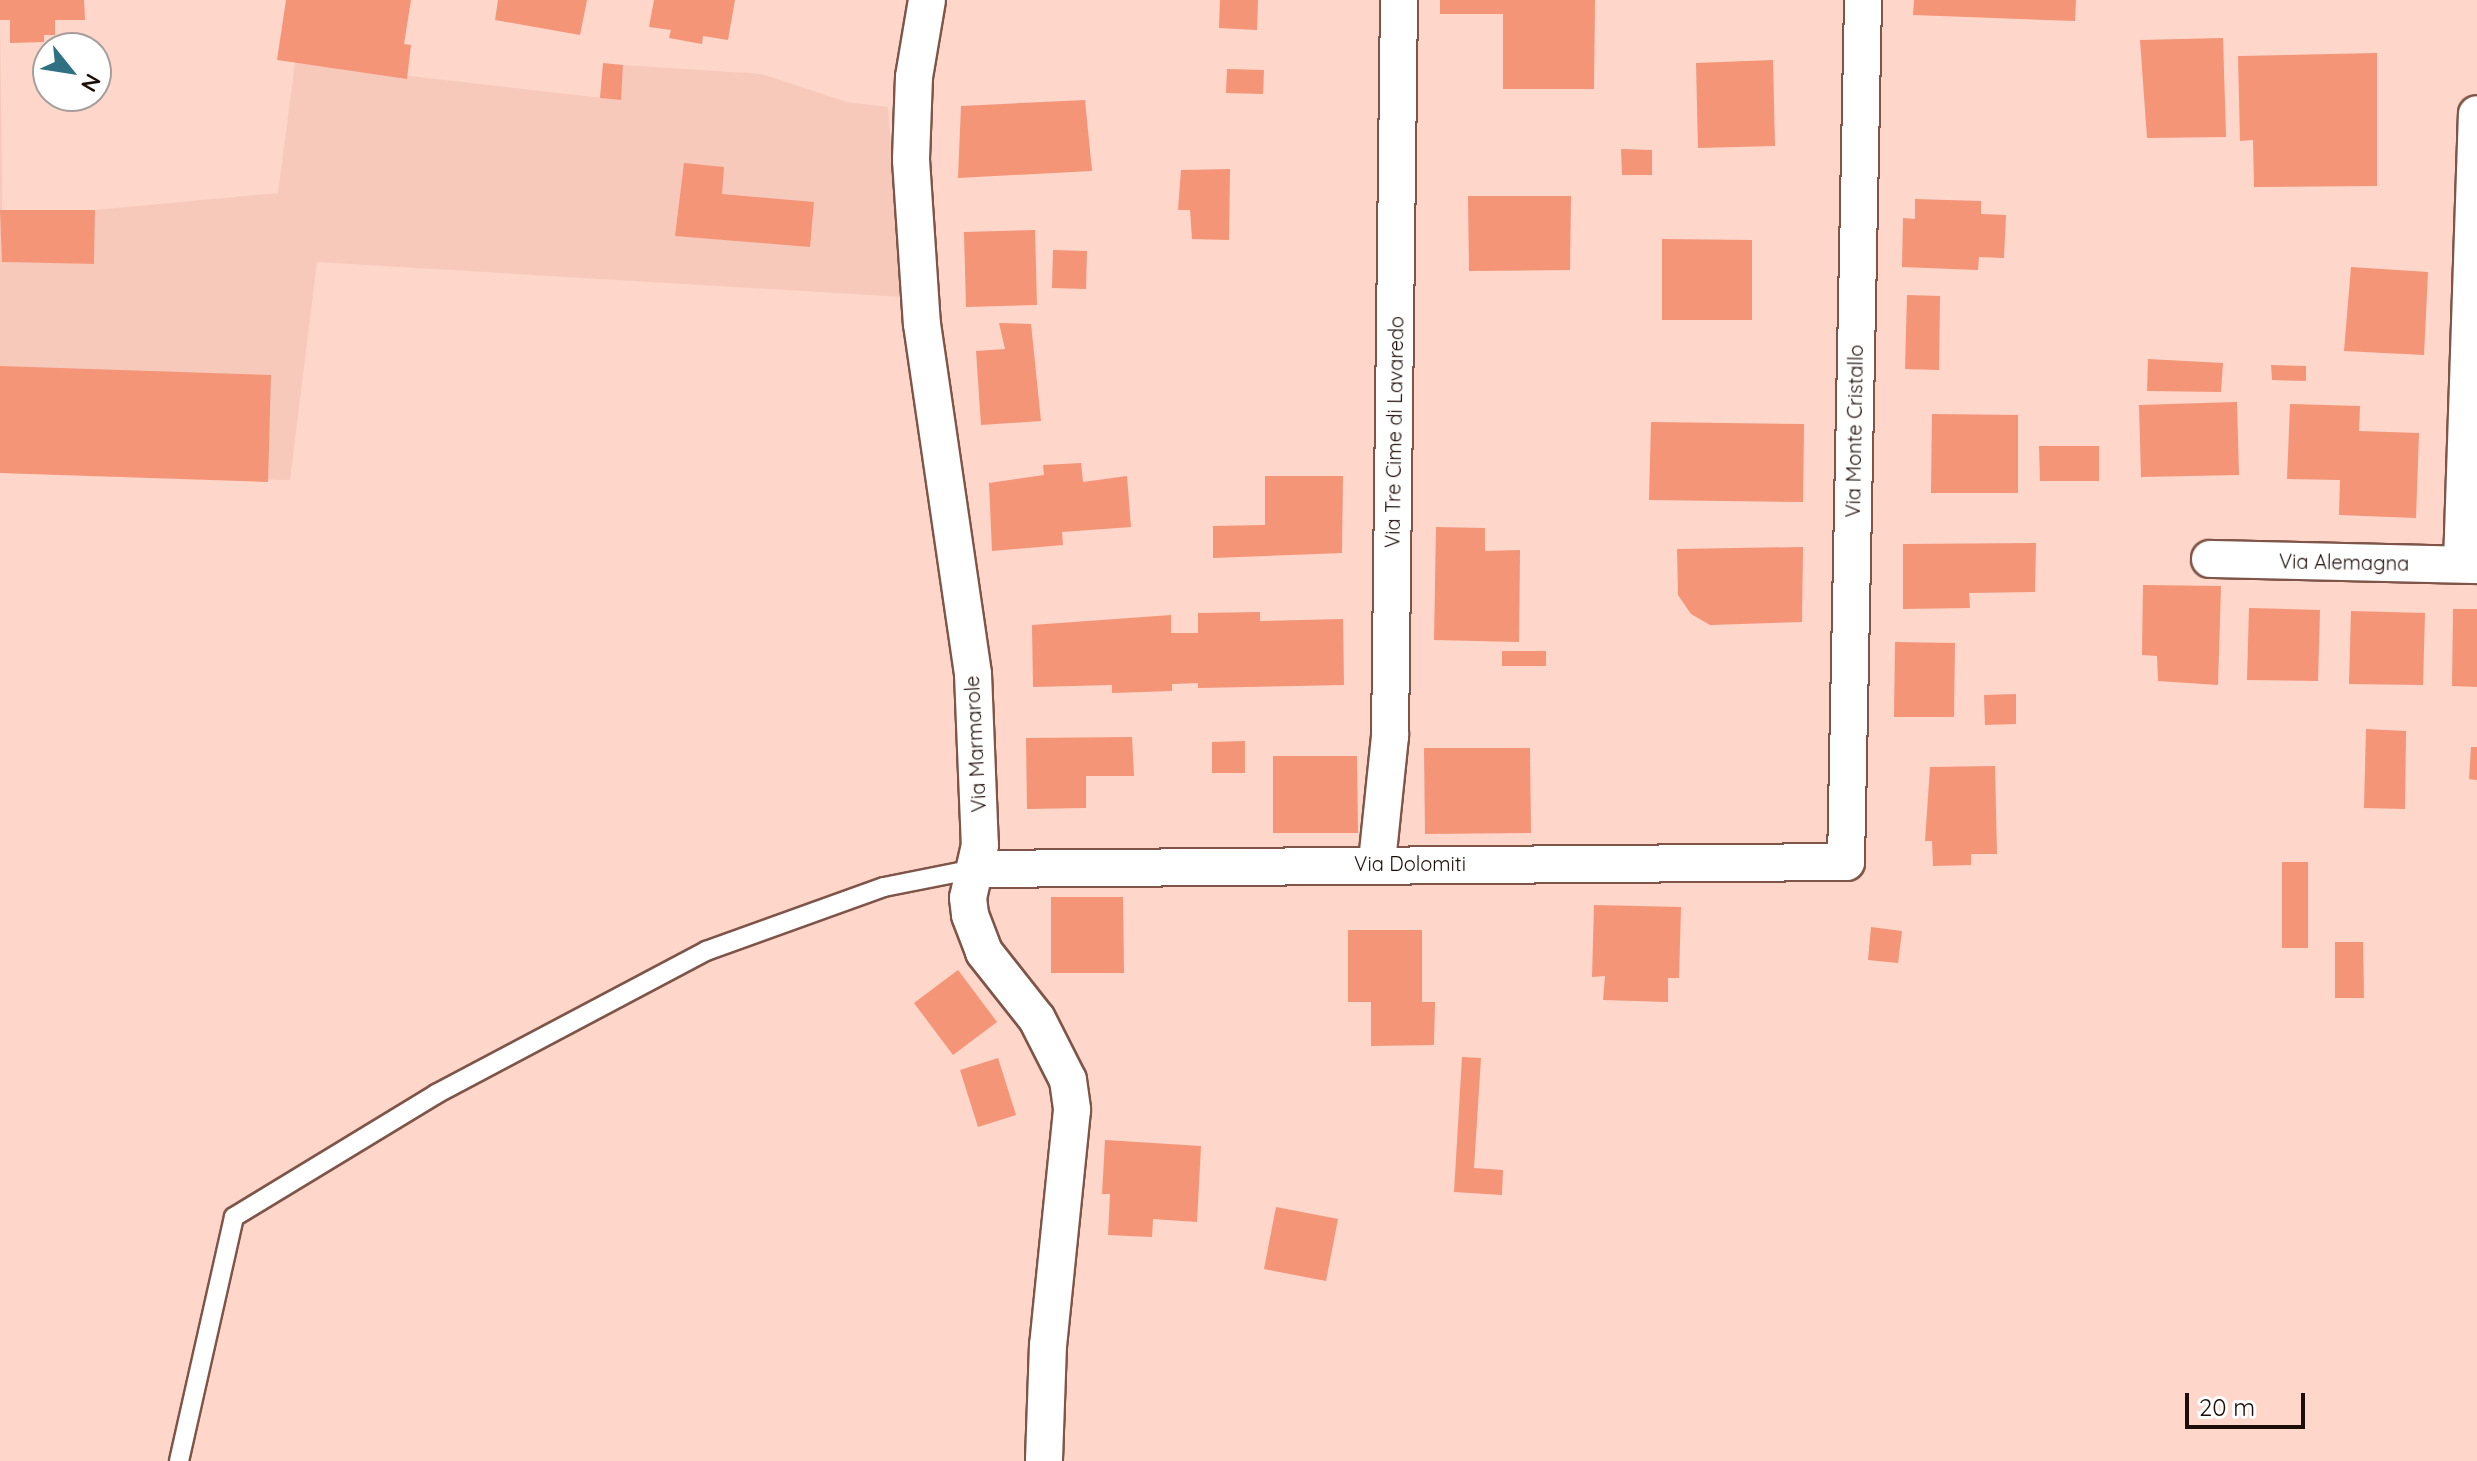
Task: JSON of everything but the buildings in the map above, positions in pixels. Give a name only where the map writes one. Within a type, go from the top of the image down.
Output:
[{"type":"street","name":"Via Marmarole","points":[[927,0],[914,77],[911,160],[924,339],[973,674],[980,845],[968,898],[975,934],[1037,1019],[1068,1080],[1072,1110],[1048,1345],[1044,1461]]},
{"type":"street","name":"Via Tre Cime di Lavaredo","points":[[1377,862],[1390,736],[1399,0]]},
{"type":"street","name":"Via Monte Cristallo","points":[[1846,862],[1863,0]]},
{"type":"street","points":[[2469,564],[2477,114]]},
{"type":"street","name":"Via Alemagna","points":[[2210,559],[2469,564]]},
{"type":"street","name":"Via Dolomiti","points":[[975,869],[1377,862],[1846,862]]},
{"type":"lane","points":[[179,1461],[234,1217],[436,1094],[706,951],[884,887],[975,869]]},
{"type":"shaded area","points":[[0,0],[84,0],[85,20],[0,20]]},
{"type":"shaded area","points":[[0,20],[3,262],[94,264],[95,210],[278,193],[295,63],[620,100],[623,65],[761,74],[847,102],[888,107],[902,297],[317,262],[290,480],[0,473]]}]
